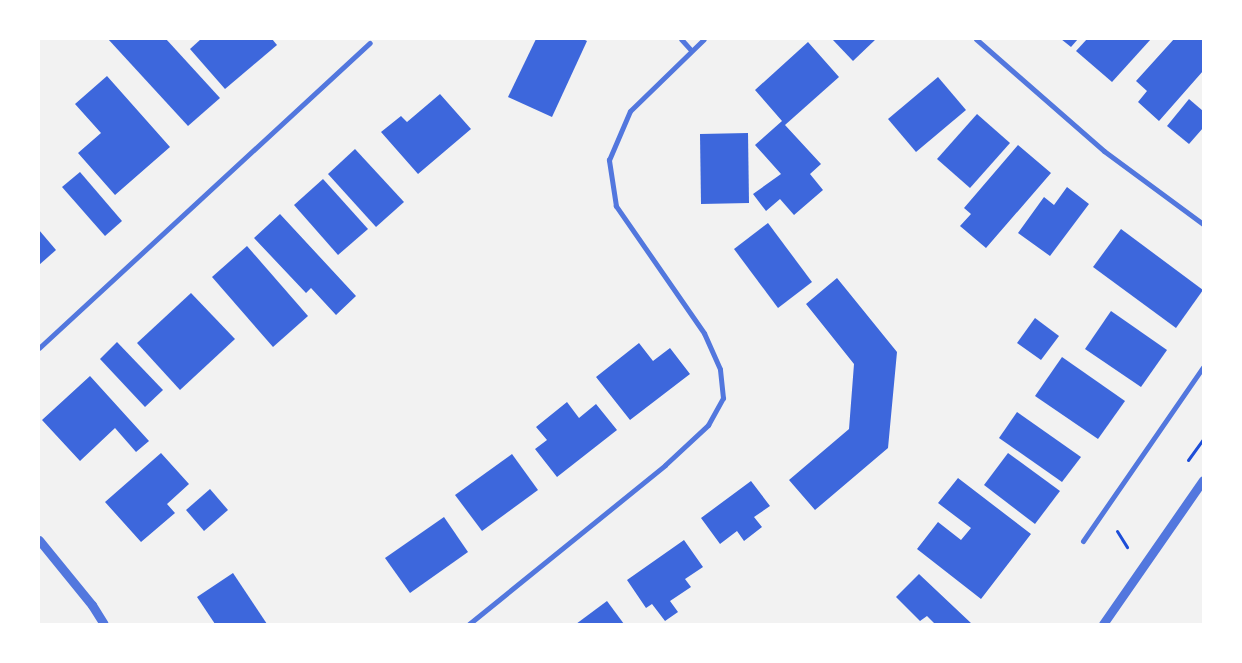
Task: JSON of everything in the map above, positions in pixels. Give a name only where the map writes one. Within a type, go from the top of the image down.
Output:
[{"type":"street","points":[[682,39],[691,50]]},
{"type":"street","points":[[469,624],[664,465],[708,425],[724,398],[720,369],[704,333],[616,206],[609,160],[630,111],[704,39]]},
{"type":"street","points":[[976,39],[1104,151],[1203,224]]},
{"type":"street","points":[[39,348],[370,43]]},
{"type":"street","points":[[1083,541],[1203,367]]},
{"type":"street","points":[[1103,624],[1203,480]]},
{"type":"street","points":[[39,540],[92,605],[104,624]]},
{"type":"building","points":[[108,39],[166,39],[220,98],[188,126]]},
{"type":"building","points":[[201,39],[272,39],[277,45],[225,89],[190,49]]},
{"type":"building","points":[[536,39],[583,39],[587,41],[552,117],[508,97]]},
{"type":"building","points":[[832,39],[876,39],[853,61]]},
{"type":"building","points":[[1061,39],[1078,39],[1071,47]]},
{"type":"building","points":[[1087,39],[1151,39],[1112,82],[1076,51]]},
{"type":"building","points":[[1174,39],[1203,39],[1203,71],[1159,121],[1138,102],[1147,91],[1136,81]]},
{"type":"building","points":[[808,42],[839,77],[785,125],[821,164],[810,174],[823,190],[794,215],[780,199],[766,211],[753,194],[781,174],[755,145],[782,121],[755,90]]},
{"type":"building","points":[[107,76],[170,147],[115,195],[78,153],[101,133],[75,104]]},
{"type":"building","points":[[938,77],[966,110],[916,152],[888,119]]},
{"type":"building","points":[[440,94],[471,129],[418,174],[381,132],[401,116],[407,122]]},
{"type":"building","points":[[1189,99],[1203,111],[1203,128],[1189,144],[1167,126]]},
{"type":"building","points":[[977,114],[1010,143],[970,188],[937,159]]},
{"type":"building","points":[[748,133],[749,203],[701,204],[700,134]]},
{"type":"building","points":[[1018,145],[1051,173],[986,248],[960,226],[971,214],[964,208]]},
{"type":"building","points":[[355,149],[404,202],[376,227],[328,174]]},
{"type":"building","points":[[80,172],[122,221],[105,236],[62,187]]},
{"type":"building","points":[[323,179],[368,229],[338,255],[294,205]]},
{"type":"building","points":[[1067,187],[1089,204],[1050,256],[1018,233],[1044,197],[1054,205]]},
{"type":"building","points":[[280,214],[356,296],[336,315],[311,288],[306,293],[254,238]]},
{"type":"building","points":[[768,223],[812,282],[778,308],[734,249]]},
{"type":"building","points":[[1121,229],[1203,290],[1176,328],[1093,267]]},
{"type":"building","points":[[39,230],[56,250],[39,265]]},
{"type":"building","points":[[247,246],[308,316],[273,347],[212,277]]},
{"type":"building","points":[[837,278],[897,352],[888,448],[815,510],[789,480],[849,429],[854,364],[806,304]]},
{"type":"building","points":[[191,293],[235,339],[180,390],[137,343]]},
{"type":"building","points":[[1111,311],[1167,350],[1141,387],[1085,349]]},
{"type":"building","points":[[1035,318],[1059,336],[1041,360],[1017,343]]},
{"type":"building","points":[[117,342],[163,390],[145,407],[100,359]]},
{"type":"building","points":[[639,343],[653,361],[670,348],[690,374],[630,420],[596,377]]},
{"type":"building","points":[[1062,357],[1125,401],[1098,439],[1035,396]]},
{"type":"building","points":[[90,376],[149,441],[136,452],[115,428],[80,461],[42,420]]},
{"type":"building","points":[[567,402],[579,418],[596,404],[617,430],[557,477],[535,449],[547,440],[536,427]]},
{"type":"building","points":[[1017,412],[1081,457],[1062,482],[999,438]]},
{"type":"building","points":[[161,453],[189,484],[167,504],[175,513],[141,542],[105,502]]},
{"type":"building","points":[[1008,453],[1060,491],[1035,524],[984,485]]},
{"type":"building","points":[[512,454],[538,490],[482,531],[455,495]]},
{"type":"building","points":[[958,478],[1031,534],[981,599],[917,549],[938,522],[961,540],[971,528],[938,503]]},
{"type":"building","points":[[751,481],[770,506],[754,517],[762,527],[744,541],[737,531],[720,544],[701,518]]},
{"type":"building","points":[[210,489],[228,510],[204,531],[186,510]]},
{"type":"building","points":[[444,517],[468,552],[410,593],[385,558]]},
{"type":"building","points":[[684,540],[703,567],[685,579],[691,587],[670,601],[678,612],[665,621],[652,604],[646,608],[627,580]]},
{"type":"building","points":[[233,573],[267,624],[215,624],[197,597]]},
{"type":"building","points":[[919,574],[972,624],[935,624],[927,616],[920,621],[896,597]]},
{"type":"building","points":[[607,601],[624,624],[576,624]]}]
